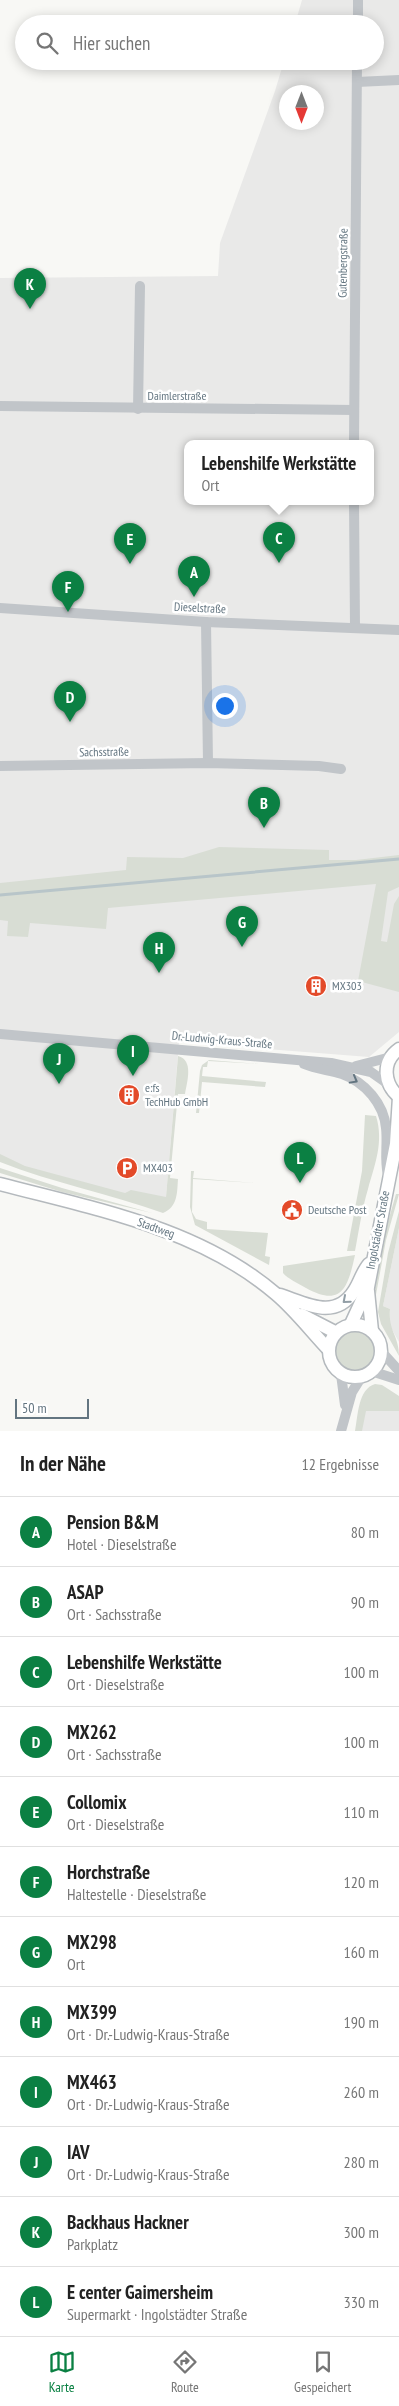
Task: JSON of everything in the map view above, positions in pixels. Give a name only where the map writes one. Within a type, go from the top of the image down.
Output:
[{"type":"main road","points":[[395,1053],[387,1066],[388,1084],[399,1097]]},
{"type":"main road","name":"Ingolstädter Straße","points":[[351,1324],[368,1287],[388,1176],[397,1140],[399,1097]]},
{"type":"main road","name":"Stadtweg","points":[[0,1184],[106,1212],[174,1234],[216,1253],[276,1294],[328,1349]]},
{"type":"main road","points":[[276,1294],[308,1307],[323,1308],[337,1306],[350,1297],[365,1269],[373,1260]]},
{"type":"main road","name":"Ingolstädter Straße","points":[[368,1287],[372,1331]]},
{"type":"main road","name":"Stadtweg","points":[[293,1311],[335,1332]]},
{"type":"main road","points":[[351,1324],[359,1324],[372,1331],[380,1343],[381,1351],[376,1366],[366,1374],[348,1376],[341,1374],[329,1359],[328,1349],[335,1332],[351,1324]]},
{"type":"street","points":[[358,0],[358,15]]},
{"type":"street","name":"Gutenbergstraße","points":[[354,440],[357,70]]},
{"type":"street","points":[[357,82],[399,80]]},
{"type":"street","points":[[138,409],[140,286]]},
{"type":"street","name":"Daimlerstraße","points":[[0,406],[354,410]]},
{"type":"street","points":[[354,505],[355,627]]},
{"type":"street","name":"Dieselstraße","points":[[0,608],[206,622],[399,630]]},
{"type":"street","points":[[206,622],[208,763]]},
{"type":"street","name":"Sachsstraße","points":[[0,766],[208,763],[319,766],[341,769]]},
{"type":"street","name":"Dr.-Ludwig-Kraus-Straße","points":[[0,1034],[292,1059],[352,1066],[371,1072],[388,1084]]},
{"type":"street","name":"Dr.-Ludwig-Kraus-Straße","points":[[352,1066],[372,1063],[395,1053]]},
{"type":"street","points":[[292,1059],[315,1068],[342,1074],[362,1084],[369,1091],[380,1106],[386,1123],[388,1176]]},
{"type":"street","points":[[381,1351],[399,1371]]},
{"type":"street","points":[[341,1374],[345,1411]]},
{"type":"street","points":[[341,1431],[345,1411],[356,1382],[366,1374],[399,1380]]},
{"type":"shaded area","points":[[302,0],[399,0],[399,1032],[369,1057],[179,1042],[166,1197],[152,1204],[0,1161],[0,278],[218,276],[220,243],[281,70],[384,70],[384,15],[298,15]]},
{"type":"shaded area","points":[[219,847],[329,850],[329,860],[356,860],[399,855],[399,887],[388,892],[381,941],[387,942],[394,904],[399,896],[399,992],[358,981],[376,884],[108,908],[106,929],[30,923],[28,937],[7,936],[8,921],[0,920],[0,883],[126,870],[127,857],[183,858]]},
{"type":"shaded area","points":[[178,1056],[186,1062],[188,1078],[185,1094],[178,1094],[170,1178],[178,1179],[176,1199],[172,1207],[163,1213],[0,1162],[0,1154],[25,1166],[125,1193],[131,1190],[166,1197]]},
{"type":"shaded area","points":[[209,1060],[259,1064],[208,1061],[207,1067],[203,1067],[202,1076],[266,1082],[265,1087],[202,1082],[199,1113],[196,1113],[200,1071],[202,1065]]},
{"type":"shaded area","points":[[365,1115],[376,1116],[379,1144],[364,1204],[355,1251],[347,1251],[362,1171]]},
{"type":"shaded area","points":[[0,1168],[62,1188],[152,1213],[62,1192],[0,1173]]},
{"type":"shaded area","points":[[191,1171],[194,1171],[193,1178],[255,1183],[193,1179],[192,1212],[196,1219],[207,1222],[207,1229],[268,1233],[265,1256],[270,1257],[269,1265],[195,1225],[190,1207]]},
{"type":"shaded area","points":[[396,1194],[399,1194],[386,1240],[373,1311],[370,1310],[383,1239]]},
{"type":"shaded area","points":[[399,1211],[399,1228],[383,1306],[390,1309],[391,1323],[399,1349],[399,1356],[381,1324],[378,1312],[388,1253]]},
{"type":"shaded area","points":[[399,1228],[399,1342],[389,1324],[390,1309],[383,1306]]},
{"type":"shaded area","points":[[355,1255],[346,1285],[335,1295],[318,1294],[293,1281],[283,1273],[283,1266]]},
{"type":"shaded area","points":[[351,1330],[359,1330],[366,1333],[372,1339],[375,1350],[372,1361],[366,1367],[359,1370],[351,1370],[344,1367],[338,1361],[335,1354],[335,1346],[338,1339],[344,1333]]},
{"type":"shaded area","points":[[375,1384],[382,1385],[399,1396],[399,1411],[366,1411],[362,1431],[355,1431],[362,1397],[369,1387]]},
{"type":"shaded area","points":[[366,1397],[399,1404],[399,1431],[359,1431]]},
{"type":"waterway","points":[[0,895],[399,859]]},
{"type":"place","name":"Backhaus Hackner","points":[[30,309]]},
{"type":"place","name":"Lebenshilfe Werkstätte","points":[[279,563]]},
{"type":"place","name":"Collomix","points":[[130,564]]},
{"type":"place","name":"Pension B&M","points":[[194,597]]},
{"type":"place","name":"Horchstraße","points":[[68,612]]},
{"type":"place","name":"MX262","points":[[70,722]]},
{"type":"place","name":"ASAP","points":[[264,828]]},
{"type":"place","name":"MX298","points":[[242,947]]},
{"type":"place","name":"MX399","points":[[159,973]]},
{"type":"place","name":"MX303","points":[[316,986]]},
{"type":"place","name":"MX463","points":[[133,1076]]},
{"type":"place","name":"IAV","points":[[59,1084]]},
{"type":"place","name":"e:fs TechHub GmbH","points":[[129,1095]]},
{"type":"place","name":"MX403","points":[[127,1168]]},
{"type":"place","name":"E center Gaimersheim","points":[[300,1183]]},
{"type":"place","name":"Deutsche Post","points":[[292,1210]]}]
